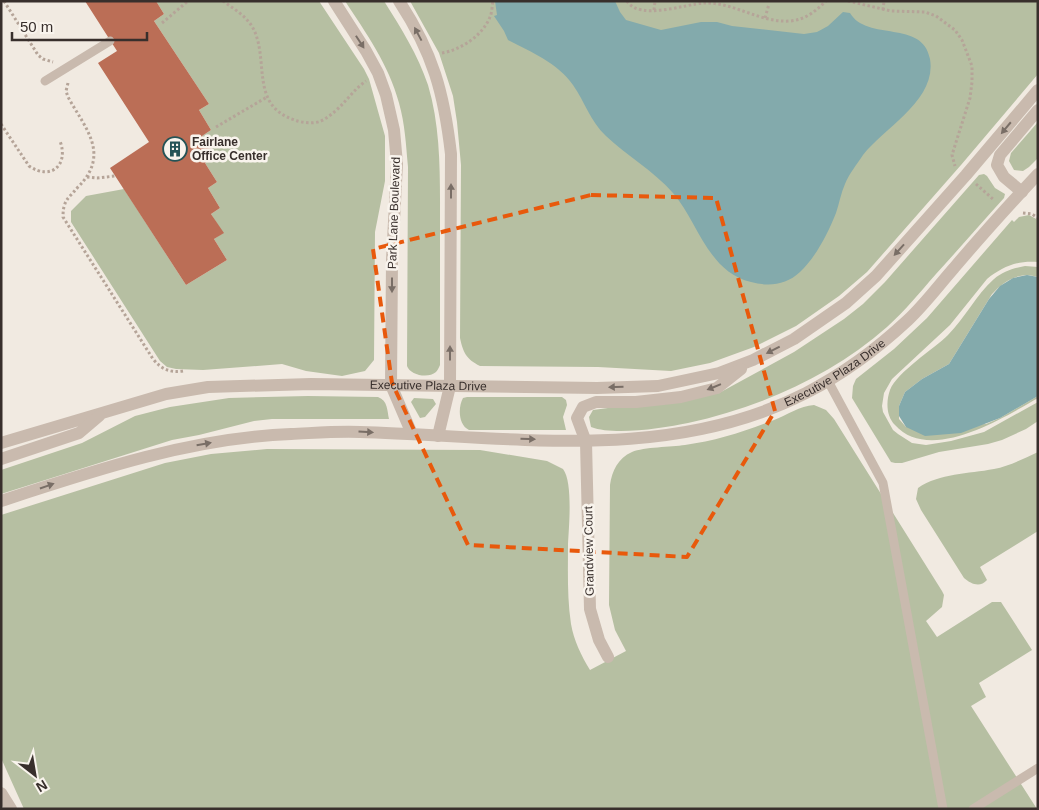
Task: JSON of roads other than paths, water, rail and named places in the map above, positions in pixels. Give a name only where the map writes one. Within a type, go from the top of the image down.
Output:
[{"type":"street","name":"Park Lane Boulevard","points":[[334,1],[378,73],[386,95],[394,130],[397,164],[392,260],[391,385],[412,434]]},
{"type":"street","points":[[399,1],[429,56],[438,80],[447,120],[451,154],[450,386],[438,436]]},
{"type":"street","name":"Executive Plaza Drive","points":[[1,443],[166,394],[208,387],[268,384],[597,388],[658,386],[718,373],[753,360],[794,339],[846,303],[876,276],[966,175],[1038,90]]},
{"type":"street","points":[[1022,192],[1004,178],[997,165],[1000,155],[1038,110]]},
{"type":"street","name":"Executive Plaza Drive","points":[[1,501],[68,479],[171,450],[233,439],[287,434],[357,431],[586,442],[658,437],[705,429],[736,421],[806,393],[828,381],[874,350],[910,318],[1038,174]]},
{"type":"street","name":"Executive Plaza Drive","points":[[586,442],[577,418],[583,407],[596,402],[636,402],[681,397],[717,388],[753,360]]},
{"type":"street","name":"Executive Plaza Drive","points":[[1,459],[79,433],[102,412]]},
{"type":"street","name":"Grandview Court","points":[[586,442],[590,609],[598,640],[608,658]]},
{"type":"street","points":[[1,793],[11,809]]},
{"type":"lane","points":[[45,81],[110,40]]},
{"type":"lane","points":[[828,381],[883,483],[943,809]]},
{"type":"lane","points":[[973,809],[1038,768]]},
{"type":"water","points":[[495,1],[615,1],[626,20],[661,30],[701,22],[717,22],[732,26],[804,34],[817,32],[828,26],[843,12],[850,13],[858,22],[869,27],[917,39],[925,47],[930,59],[930,74],[926,87],[918,100],[872,145],[851,173],[829,229],[806,266],[789,280],[777,284],[758,284],[736,276],[724,268],[705,245],[673,193],[600,130],[573,85],[560,70],[544,59],[508,40],[494,16],[497,15]]},
{"type":"water","points":[[1027,275],[1038,277],[1038,396],[1000,418],[961,433],[925,436],[906,427],[899,416],[899,406],[905,392],[922,379],[949,364],[989,299],[1000,286],[1013,278]]},
{"type":"place","name":"Fairlane Office Center","points":[[175,149]]}]
